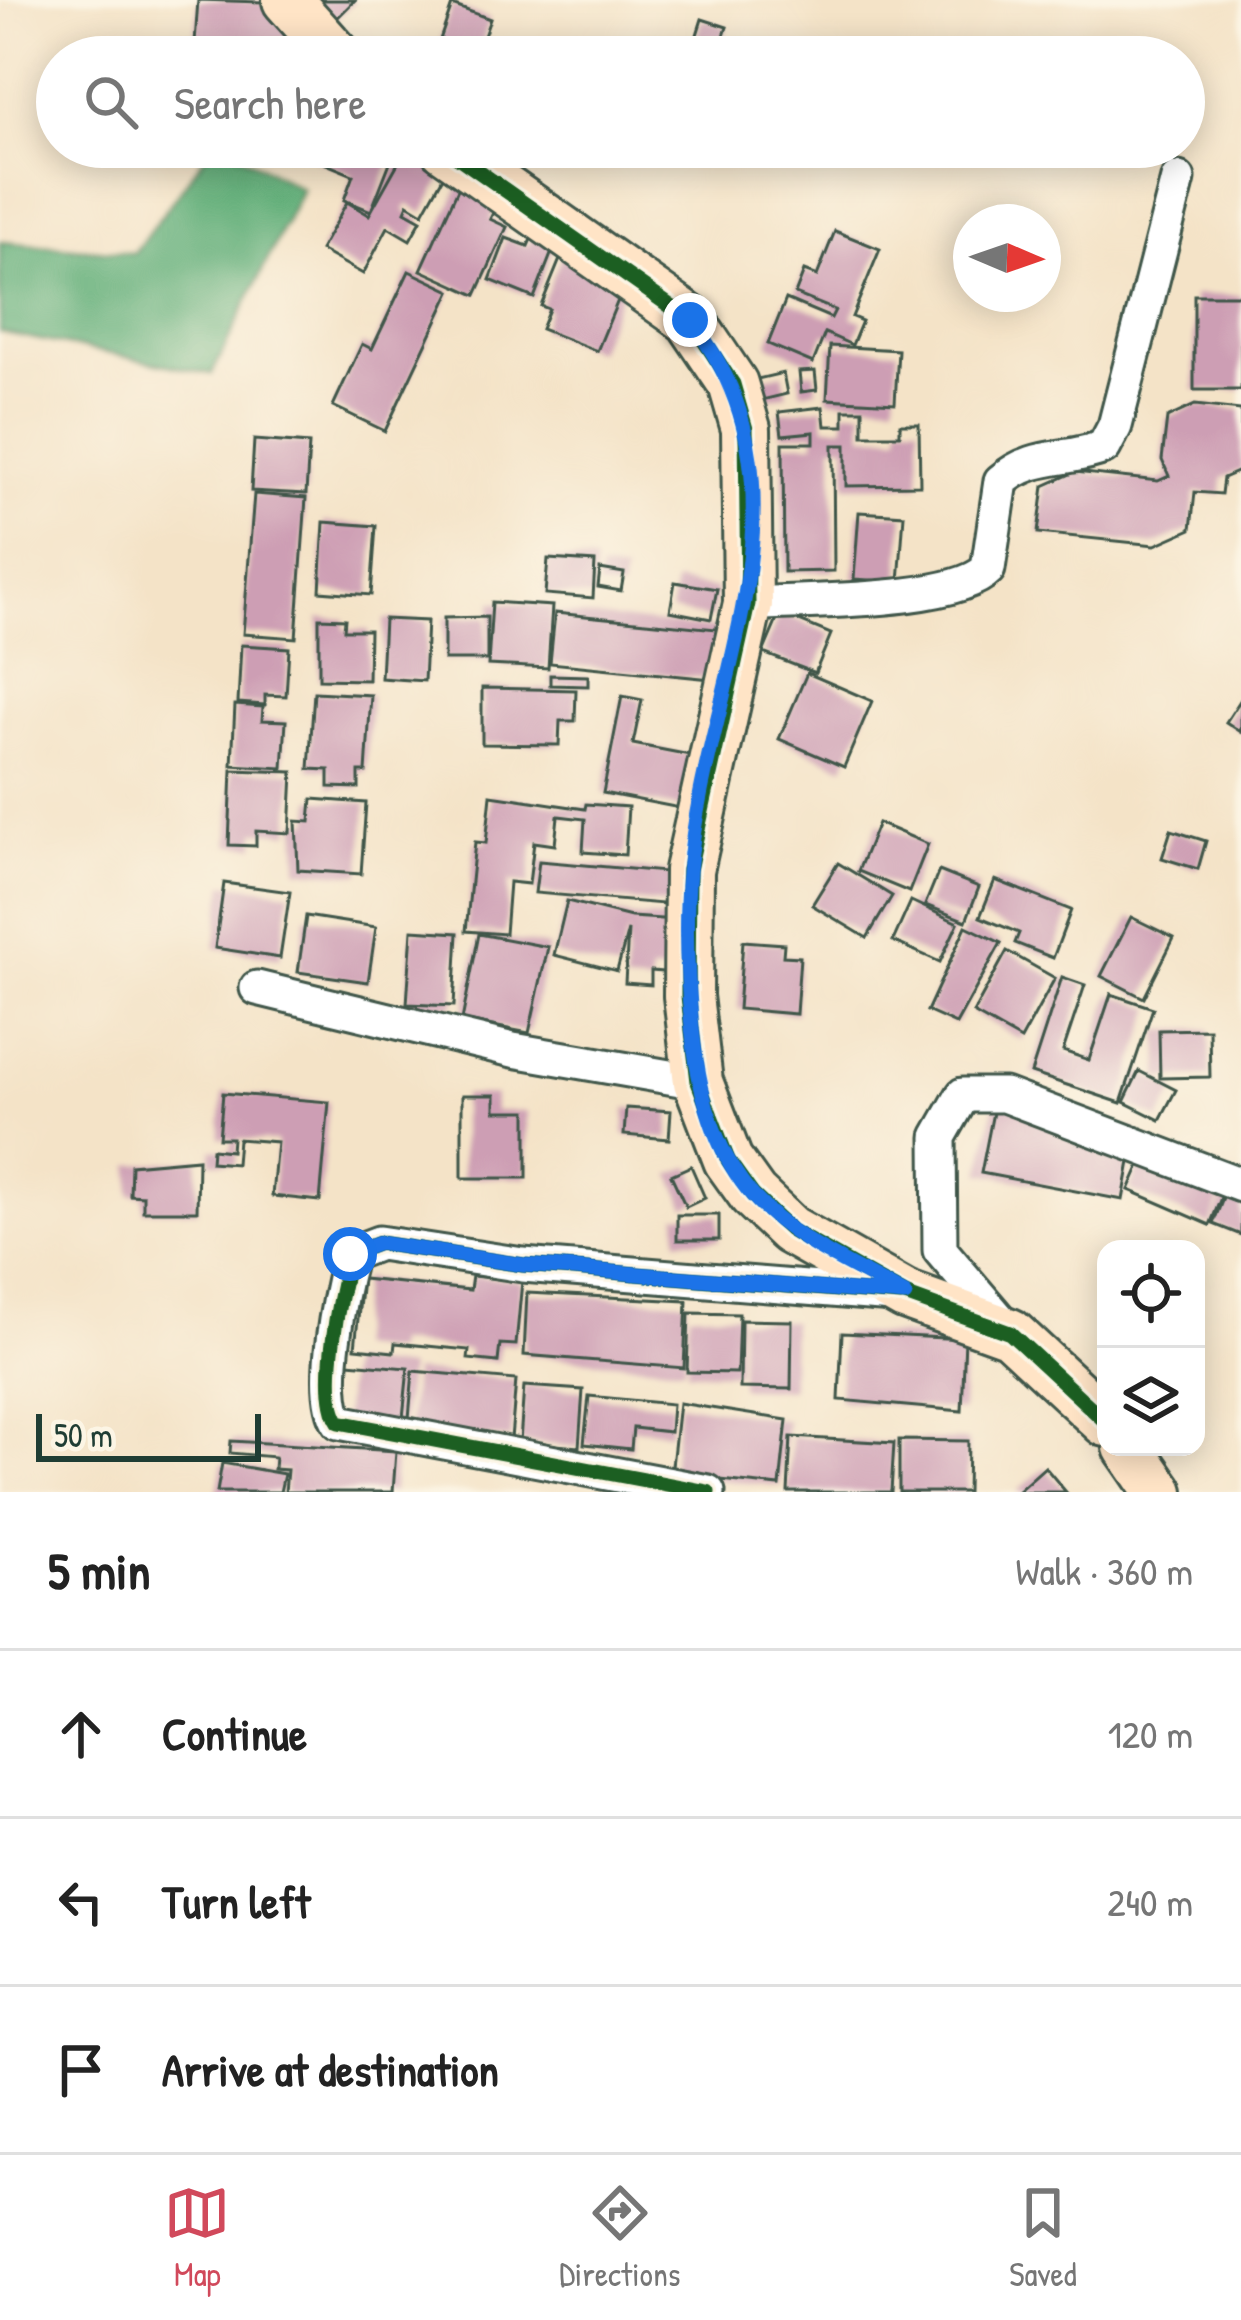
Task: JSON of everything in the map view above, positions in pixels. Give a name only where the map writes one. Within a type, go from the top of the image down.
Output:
[{"type":"street","points":[[287,0],[319,36]]},
{"type":"street","points":[[474,168],[690,320],[733,384],[746,429],[748,604],[689,871],[688,997],[698,1082],[728,1160],[752,1195],[790,1230],[905,1295],[1010,1333]]},
{"type":"street","points":[[748,604],[917,591],[978,579],[988,569],[1000,481],[1040,456],[1086,454],[1104,447],[1115,426],[1178,179]]},
{"type":"street","points":[[257,988],[513,1050],[698,1082]]},
{"type":"street","points":[[1097,1414],[1010,1333],[940,1250],[939,1137],[963,1095],[1004,1095],[1241,1185]]},
{"type":"street","points":[[708,1492],[338,1422],[331,1400],[339,1295],[350,1254],[379,1243],[524,1265],[905,1295]]},
{"type":"street","points":[[1134,1456],[1159,1492]]},
{"type":"green space","points":[[197,168],[264,168],[302,189],[212,374],[0,332],[0,242],[134,253]]},
{"type":"building","points":[[198,0],[293,3],[291,36],[195,36]]},
{"type":"building","points":[[316,0],[355,0],[335,20]]},
{"type":"building","points":[[452,5],[490,19],[484,36],[441,36]]},
{"type":"building","points":[[702,19],[727,27],[724,36],[697,36]]},
{"type":"building","points":[[336,168],[388,168],[371,211],[344,200],[353,175]]},
{"type":"building","points":[[395,168],[448,168],[423,213],[408,204],[405,211],[421,220],[410,240],[388,227],[363,274],[320,250],[347,202],[369,215]]},
{"type":"building","points":[[468,168],[506,185],[490,219],[507,227],[476,295],[421,270]]},
{"type":"building","points":[[535,230],[557,239],[534,298],[490,280],[506,238],[528,246]]},
{"type":"building","points":[[835,231],[880,249],[852,317],[862,321],[852,345],[825,333],[813,363],[768,344],[786,299],[831,318],[835,310],[795,294],[804,271],[817,276]]},
{"type":"building","points":[[563,252],[623,288],[597,351],[541,329],[549,309],[541,306]]},
{"type":"building","points":[[409,271],[451,291],[385,431],[333,406],[362,344],[372,349]]},
{"type":"building","points":[[1194,295],[1241,295],[1241,390],[1194,390]]},
{"type":"building","points":[[830,346],[898,350],[895,403],[827,399]]},
{"type":"building","points":[[815,371],[817,390],[801,392],[799,372]]},
{"type":"building","points":[[783,373],[787,394],[758,401],[753,380]]},
{"type":"building","points":[[1195,405],[1241,410],[1241,470],[1223,478],[1221,494],[1195,492],[1191,529],[1155,545],[1038,533],[1044,486],[1075,472],[1158,481],[1169,476],[1162,460],[1167,418]]},
{"type":"building","points":[[823,407],[825,426],[844,426],[844,410],[863,410],[863,435],[900,435],[900,424],[919,424],[920,485],[846,486],[846,445],[833,445],[834,571],[784,572],[783,443],[814,443],[814,432],[782,435],[779,412]]},
{"type":"building","points":[[254,440],[309,444],[306,494],[251,491]]},
{"type":"building","points":[[254,494],[306,498],[296,638],[243,634]]},
{"type":"building","points":[[859,512],[904,515],[899,582],[854,579]]},
{"type":"building","points":[[324,522],[376,526],[371,595],[320,591]]},
{"type":"building","points":[[548,559],[595,562],[593,598],[545,594]]},
{"type":"building","points":[[600,569],[624,573],[621,591],[598,587]]},
{"type":"building","points":[[675,582],[717,589],[711,619],[670,611]]},
{"type":"building","points":[[492,602],[552,606],[548,668],[488,665]]},
{"type":"building","points":[[555,613],[717,629],[712,679],[550,663]]},
{"type":"building","points":[[780,613],[831,634],[815,673],[763,653]]},
{"type":"building","points":[[487,617],[487,660],[444,660],[444,618]]},
{"type":"building","points":[[319,618],[345,619],[344,630],[369,630],[368,680],[319,679]]},
{"type":"building","points":[[384,619],[427,621],[424,681],[381,678]]},
{"type":"building","points":[[241,645],[289,648],[286,696],[265,695],[265,705],[238,703]]},
{"type":"building","points":[[807,673],[872,701],[844,767],[779,739]]},
{"type":"building","points":[[550,675],[588,676],[588,686],[550,685]]},
{"type":"building","points":[[482,688],[576,690],[575,721],[560,721],[559,745],[482,744]]},
{"type":"building","points":[[314,692],[371,695],[366,772],[359,772],[359,788],[329,787],[329,770],[309,769]]},
{"type":"building","points":[[622,696],[642,700],[633,744],[695,756],[685,809],[603,793]]},
{"type":"building","points":[[1241,699],[1241,732],[1226,722]]},
{"type":"building","points":[[235,705],[263,707],[262,720],[286,721],[283,768],[232,765]]},
{"type":"building","points":[[232,770],[293,772],[290,833],[256,831],[256,846],[229,845]]},
{"type":"building","points":[[491,795],[585,809],[586,804],[628,807],[625,855],[583,852],[585,819],[558,816],[555,845],[534,842],[529,884],[509,882],[505,934],[466,931],[475,842],[486,843]]},
{"type":"building","points":[[312,799],[366,803],[361,874],[298,870],[296,821],[310,822]]},
{"type":"building","points":[[878,823],[928,844],[909,892],[858,871]]},
{"type":"building","points":[[1171,830],[1206,841],[1198,869],[1162,858]]},
{"type":"building","points":[[539,861],[677,873],[674,905],[535,893]]},
{"type":"building","points":[[838,863],[892,896],[867,938],[812,905]]},
{"type":"building","points":[[939,871],[979,887],[966,921],[925,905]]},
{"type":"building","points":[[995,880],[1071,910],[1053,958],[1015,943],[1019,933],[980,917]]},
{"type":"building","points":[[224,883],[290,892],[280,958],[215,948]]},
{"type":"building","points":[[567,901],[631,917],[676,920],[674,973],[651,971],[651,985],[625,983],[628,930],[617,971],[554,955]]},
{"type":"building","points":[[911,901],[958,923],[940,962],[893,941]]},
{"type":"building","points":[[306,916],[376,927],[368,982],[298,972]]},
{"type":"building","points":[[1131,917],[1174,938],[1144,998],[1101,976]]},
{"type":"building","points":[[966,926],[1001,943],[956,1024],[927,1011]]},
{"type":"building","points":[[412,930],[458,933],[454,1006],[407,1004]]},
{"type":"building","points":[[479,934],[548,947],[529,1033],[462,1020]]},
{"type":"building","points":[[743,941],[784,944],[783,956],[800,957],[796,1014],[738,1009]]},
{"type":"building","points":[[1007,951],[1055,978],[1021,1040],[973,1013]]},
{"type":"building","points":[[1062,977],[1085,985],[1063,1051],[1089,1060],[1111,994],[1153,1008],[1121,1103],[1031,1073]]},
{"type":"building","points":[[1209,1029],[1210,1077],[1160,1078],[1159,1030]]},
{"type":"building","points":[[1139,1071],[1176,1090],[1160,1120],[1124,1102]]},
{"type":"building","points":[[223,1093],[329,1102],[320,1201],[272,1196],[277,1142],[238,1139],[236,1164],[211,1162],[212,1149],[231,1151],[232,1138],[219,1138]]},
{"type":"building","points":[[462,1095],[495,1095],[495,1111],[527,1111],[527,1178],[462,1178]]},
{"type":"building","points":[[995,1102],[1136,1129],[1123,1200],[981,1173]]},
{"type":"building","points":[[626,1108],[671,1111],[669,1139],[624,1135]]},
{"type":"building","points":[[1148,1147],[1224,1190],[1210,1225],[1129,1190]]},
{"type":"building","points":[[198,1159],[197,1211],[143,1211],[143,1196],[130,1195],[131,1165]]},
{"type":"building","points":[[691,1166],[705,1198],[686,1207],[671,1175]]},
{"type":"building","points":[[1229,1183],[1241,1188],[1241,1235],[1213,1224]]},
{"type":"building","points":[[677,1215],[719,1215],[719,1240],[677,1240]]},
{"type":"building","points":[[472,1276],[522,1281],[516,1345],[500,1344],[498,1362],[468,1359],[469,1350],[395,1343],[394,1352],[355,1348],[362,1279],[470,1290]]},
{"type":"building","points":[[527,1293],[687,1301],[684,1368],[524,1355]]},
{"type":"building","points":[[689,1313],[739,1314],[737,1373],[687,1372]]},
{"type":"building","points":[[741,1320],[792,1321],[791,1389],[740,1388]]},
{"type":"building","points":[[842,1333],[965,1339],[962,1411],[839,1400]]},
{"type":"building","points":[[348,1363],[408,1368],[402,1428],[343,1422]]},
{"type":"building","points":[[413,1371],[516,1380],[511,1439],[408,1430]]},
{"type":"building","points":[[524,1386],[583,1390],[579,1447],[520,1442]]},
{"type":"building","points":[[589,1396],[672,1404],[670,1432],[633,1428],[631,1449],[584,1444]]},
{"type":"building","points":[[679,1403],[787,1420],[780,1486],[671,1475]]},
{"type":"building","points":[[791,1437],[894,1443],[891,1492],[788,1492]]},
{"type":"building","points":[[899,1440],[968,1441],[967,1492],[899,1492]]},
{"type":"building","points":[[231,1441],[396,1451],[393,1492],[285,1492],[287,1470],[274,1469],[275,1457],[230,1453]]},
{"type":"building","points":[[222,1463],[284,1474],[280,1492],[217,1492]]},
{"type":"building","points":[[1045,1467],[1066,1492],[1017,1492]]},
{"type":"cycle path","points":[[474,168],[690,320],[733,384],[746,429],[748,604],[689,870],[688,996],[698,1082],[728,1160],[753,1195],[790,1230],[905,1295],[1010,1333],[1097,1414]]},
{"type":"cycle path","points":[[708,1492],[339,1422],[333,1408],[331,1365],[350,1254],[379,1243],[523,1265],[901,1295]]},
{"type":"route","points":[[350,1254],[379,1243],[524,1265],[781,1290],[905,1295],[790,1230],[752,1195],[728,1160],[698,1082],[688,997],[689,871],[748,604],[750,474],[746,429],[733,384],[690,320]]}]
